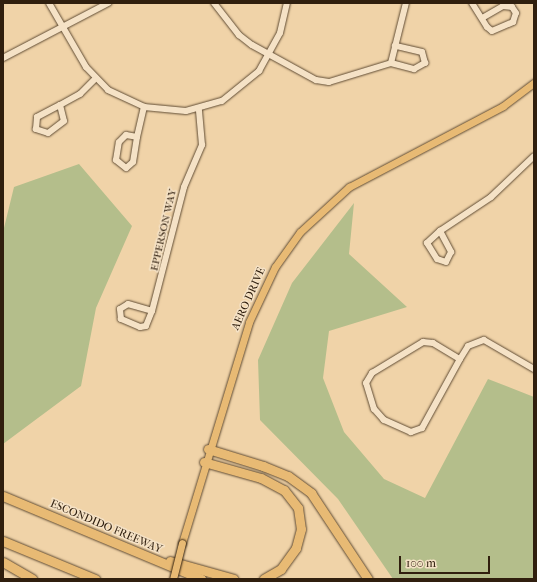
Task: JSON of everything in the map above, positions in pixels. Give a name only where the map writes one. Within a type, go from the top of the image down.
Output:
[{"type":"highway","points":[[208,449],[263,466],[288,476],[311,493],[368,579]]},
{"type":"highway","points":[[204,462],[261,478],[284,490],[298,508],[300,529],[296,548],[281,569],[264,579]]},
{"type":"highway","name":"ESCONDIDO FREEWAY","points":[[3,496],[201,579]]},
{"type":"highway","points":[[3,541],[95,579]]},
{"type":"highway","points":[[136,552],[234,579]]},
{"type":"highway","points":[[3,562],[33,579]]},
{"type":"main road","name":"AERO DRIVE","points":[[173,579],[204,462],[257,303],[275,267],[300,232],[349,187],[503,106],[534,83]]},
{"type":"street","points":[[49,3],[62,27],[95,79],[117,95],[144,107],[186,111],[199,109],[242,88],[270,55],[287,3]]},
{"type":"street","points":[[3,58],[108,3]]},
{"type":"street","points":[[214,3],[239,35],[270,55],[316,80],[329,82],[391,63],[414,69],[425,63],[422,52],[395,46]]},
{"type":"street","points":[[391,63],[406,3]]},
{"type":"street","points":[[472,3],[487,27],[499,30],[513,22],[516,13],[512,7],[502,6],[482,18]]},
{"type":"street","points":[[60,106],[64,121],[48,133],[36,129],[34,123],[37,117],[80,94],[95,79]]},
{"type":"street","points":[[137,137],[126,135],[119,142],[116,160],[121,166],[133,162],[144,107]]},
{"type":"street","name":"EPPERSON WAY","points":[[152,311],[128,304],[119,314],[124,322],[140,327],[146,326],[152,311],[184,187],[202,145],[199,109]]},
{"type":"street","points":[[440,231],[451,252],[446,262],[436,259],[427,243],[440,231],[482,205],[534,156]]},
{"type":"street","points":[[460,359],[433,343],[424,342],[372,373],[366,383],[374,409],[399,429],[411,432],[422,428],[468,346],[484,340],[534,369]]},
{"type":"green space","points":[[79,164],[132,226],[96,308],[81,386],[3,444],[3,232],[14,187]]},
{"type":"green space","points":[[354,203],[349,254],[407,307],[329,331],[323,378],[344,432],[384,479],[425,498],[488,379],[534,397],[534,579],[393,579],[338,499],[260,420],[258,360],[292,283]]}]
